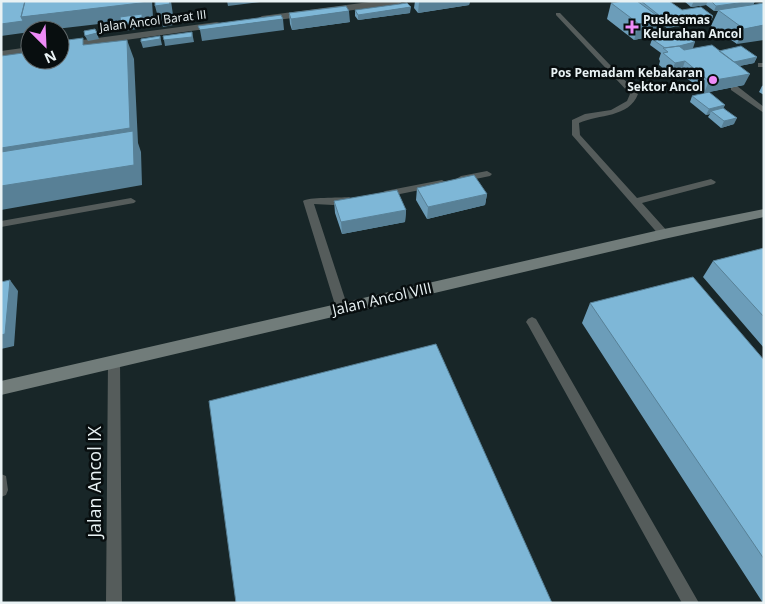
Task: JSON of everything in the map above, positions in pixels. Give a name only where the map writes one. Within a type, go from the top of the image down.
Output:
[{"type":"street","points":[[254,20],[399,1]]},
{"type":"street","name":"Jalan Ancol Barat III","points":[[70,45],[225,24]]},
{"type":"street","points":[[1,54],[20,51]]},
{"type":"street","name":"Jalan Ancol VIII","points":[[1,388],[664,234],[764,213]]},
{"type":"lane","points":[[558,14],[634,94],[632,102],[613,112],[588,116],[575,122],[576,135],[664,234]]},
{"type":"lane","points":[[734,88],[764,111]]},
{"type":"lane","points":[[342,308],[308,201],[333,202],[366,197],[486,174]]},
{"type":"lane","points":[[634,202],[711,182]]},
{"type":"lane","points":[[1,224],[131,201]]},
{"type":"lane","points":[[532,322],[691,603]]},
{"type":"lane","name":"Jalan Ancol IX","points":[[114,361],[114,603]]},
{"type":"lane","points":[[1,481],[1,490]]},
{"type":"building","points":[[1,1],[25,1],[21,17],[22,20],[1,24]]},
{"type":"building","points":[[25,1],[149,1],[149,2],[21,17]]},
{"type":"building","points":[[155,1],[169,1],[170,4],[155,6]]},
{"type":"building","points":[[637,1],[663,20],[639,24],[611,3]]},
{"type":"building","points":[[641,1],[669,1],[682,10],[701,7],[713,16],[669,23]]},
{"type":"building","points":[[711,1],[753,1],[716,6]]},
{"type":"building","points":[[407,3],[411,7],[358,15],[355,10]]},
{"type":"building","points":[[764,3],[764,25],[744,29],[718,10]]},
{"type":"building","points":[[346,6],[349,11],[291,19],[289,13]]},
{"type":"building","points":[[142,14],[142,23],[121,25],[120,17]]},
{"type":"building","points":[[171,14],[172,20],[162,21],[161,16]]},
{"type":"building","points":[[281,15],[283,19],[200,30],[198,26]]},
{"type":"building","points":[[95,29],[97,33],[85,36],[84,31]]},
{"type":"building","points":[[192,32],[192,37],[164,40],[163,36]]},
{"type":"building","points":[[679,32],[695,42],[665,48],[652,39]]},
{"type":"building","points":[[160,36],[160,39],[141,42],[141,39]]},
{"type":"building","points":[[83,38],[83,45],[127,40],[130,128],[1,148],[1,56],[20,53],[20,70],[70,70],[70,40]]},
{"type":"building","points":[[712,45],[750,74],[709,81],[685,61],[675,63],[663,53],[668,52],[663,48],[679,46],[684,50]]},
{"type":"building","points":[[741,46],[757,57],[734,62],[719,51]]},
{"type":"building","points":[[709,92],[725,105],[709,109],[692,96]]},
{"type":"building","points":[[723,108],[737,118],[724,121],[711,111]]},
{"type":"building","points":[[133,131],[134,165],[1,186],[1,152]]},
{"type":"building","points":[[474,175],[487,194],[428,207],[417,188]]},
{"type":"building","points":[[397,190],[406,210],[341,222],[334,201]]},
{"type":"building","points":[[764,248],[764,317],[713,261]]},
{"type":"building","points":[[693,277],[764,360],[764,559],[590,303]]},
{"type":"building","points":[[10,280],[5,334],[1,335],[1,282]]},
{"type":"building","points":[[436,344],[552,603],[236,603],[209,401]]},
{"type":"place","name":"Puskesmas Kelurahan Ancol","points":[[632,27]]},
{"type":"place","name":"Pos Pemadam Kebakaran Sektor Ancol","points":[[713,80]]}]
